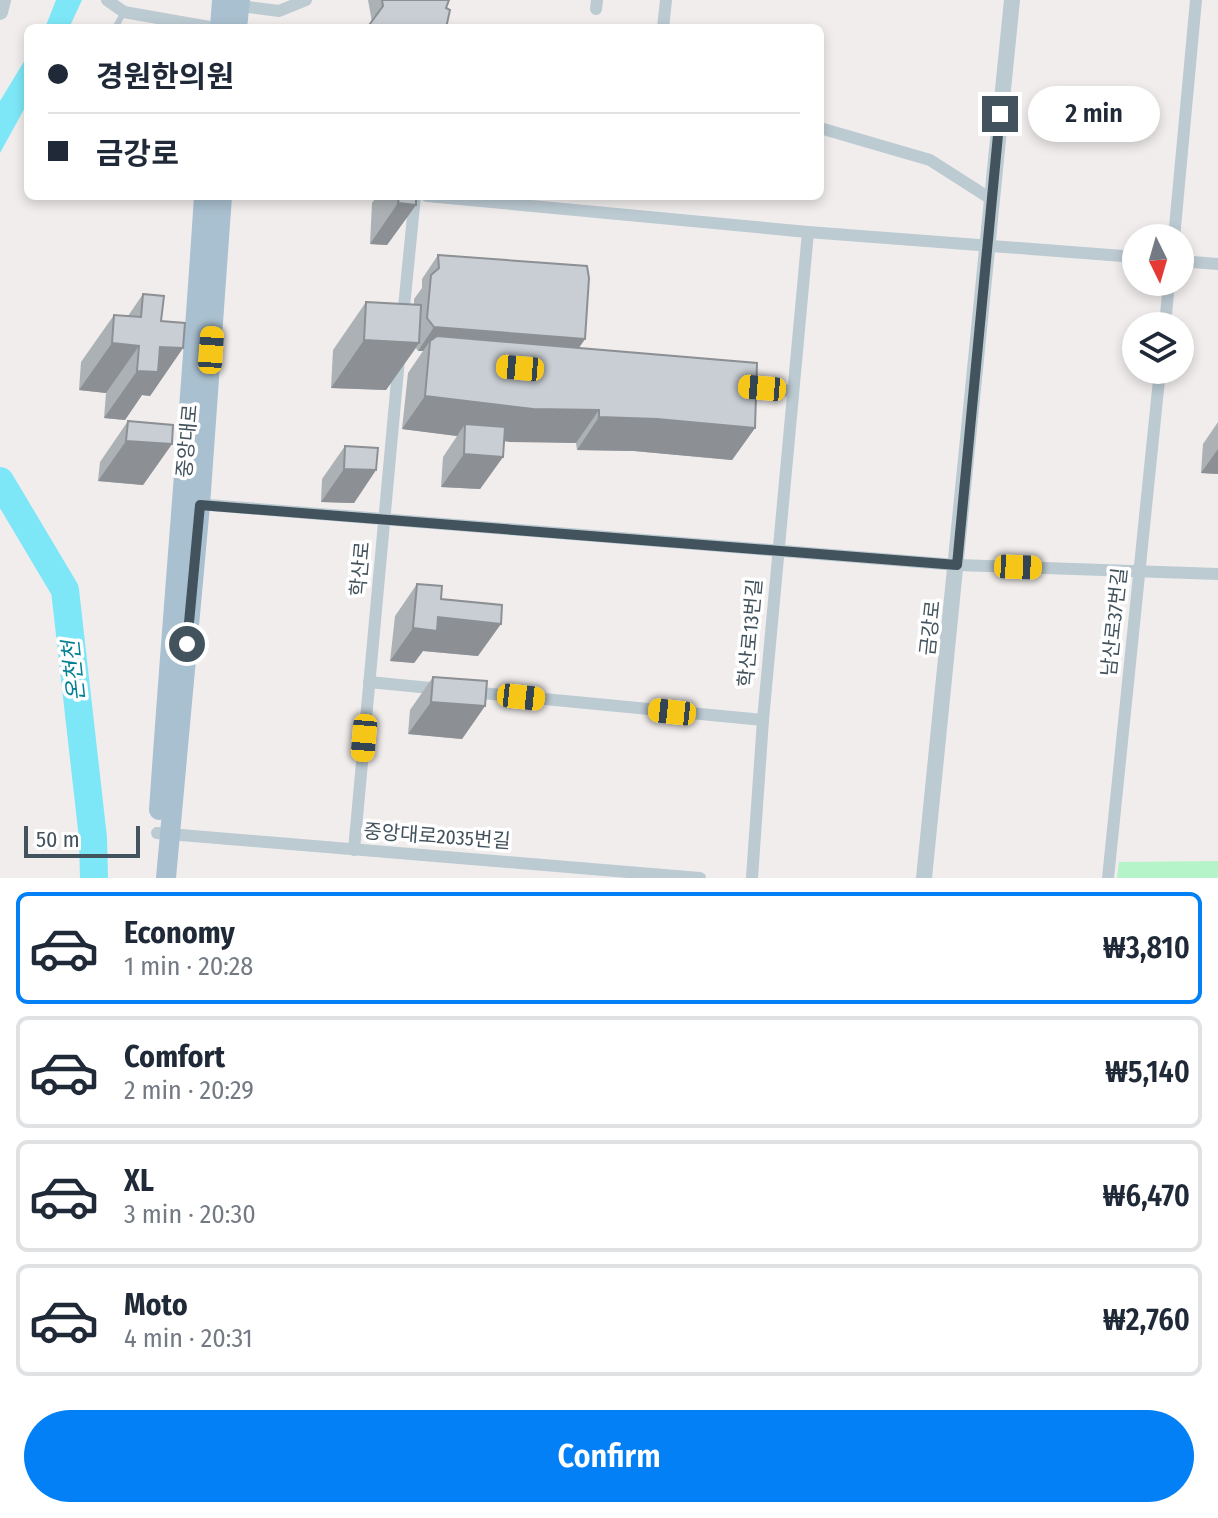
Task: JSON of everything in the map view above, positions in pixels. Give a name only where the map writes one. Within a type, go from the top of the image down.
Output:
[{"type":"main road","points":[[220,24],[234,2]]},
{"type":"main road","points":[[234,2],[237,24]]},
{"type":"main road","name":"중앙대로","points":[[191,504],[191,400],[204,200]]},
{"type":"main road","name":"중앙대로","points":[[166,878],[164,833],[191,504],[222,200]]},
{"type":"main road","name":"중앙대로","points":[[153,878],[164,833]]},
{"type":"street","points":[[0,12],[3,0]]},
{"type":"street","points":[[107,0],[124,12],[194,24]]},
{"type":"street","points":[[234,2],[279,11],[306,0]]},
{"type":"street","points":[[663,24],[666,0]]},
{"type":"street","name":"금강로","points":[[924,878],[1012,0]]},
{"type":"street","points":[[1175,224],[1196,0]]},
{"type":"street","points":[[824,129],[930,160],[991,199]]},
{"type":"street","points":[[402,329],[415,200]]},
{"type":"street","points":[[469,200],[808,232],[1122,256]]},
{"type":"street","name":"학산로13번길","points":[[763,720],[808,232]]},
{"type":"street","points":[[1194,262],[1218,264]]},
{"type":"street","name":"학산로","points":[[354,850],[401,343]]},
{"type":"street","points":[[399,358],[415,360]]},
{"type":"street","name":"남산로37번길","points":[[1108,878],[1159,384]]},
{"type":"street","points":[[729,386],[792,391]]},
{"type":"street","name":"중앙대로","points":[[191,504],[385,519]]},
{"type":"street","points":[[385,519],[957,565],[1218,574]]},
{"type":"street","points":[[369,682],[448,690]]},
{"type":"street","points":[[464,691],[763,720],[752,878]]},
{"type":"street","name":"중앙대로2035번길","points":[[164,833],[551,872],[700,878]]},
{"type":"lane","points":[[117,24],[124,12]]},
{"type":"green space","points":[[1218,861],[1218,878],[1117,878],[1119,862]]},
{"type":"water","points":[[56,0],[82,0],[71,24],[47,24]]},
{"type":"water","points":[[24,62],[24,109],[0,153],[0,101]]},
{"type":"building","points":[[382,0],[449,0],[446,8],[450,10],[447,24],[370,24],[383,6]]},
{"type":"building","points":[[398,200],[416,200],[416,205],[398,203]]},
{"type":"building","points":[[438,255],[587,266],[585,339],[434,327],[427,318],[431,275],[439,268]]},
{"type":"building","points":[[143,294],[164,296],[161,321],[185,323],[183,348],[160,347],[158,372],[137,371],[139,346],[112,343],[114,315],[141,317]]},
{"type":"building","points":[[366,302],[421,305],[419,343],[364,340]]},
{"type":"building","points":[[437,336],[757,363],[755,428],[599,417],[599,410],[533,409],[425,396],[430,341]]},
{"type":"building","points":[[128,421],[173,425],[172,444],[126,441]]},
{"type":"building","points":[[465,424],[505,427],[503,457],[464,454]]},
{"type":"building","points":[[345,446],[378,448],[376,470],[344,469]]},
{"type":"building","points":[[417,584],[442,586],[441,599],[502,605],[501,624],[438,617],[437,631],[413,628]]},
{"type":"building","points":[[433,677],[487,681],[485,706],[431,702]]},
{"type":"waterway","name":"온천천","points":[[0,481],[65,590],[93,838],[94,878]]},
{"type":"route","points":[[187,644],[200,505],[957,565],[1000,114]]}]
